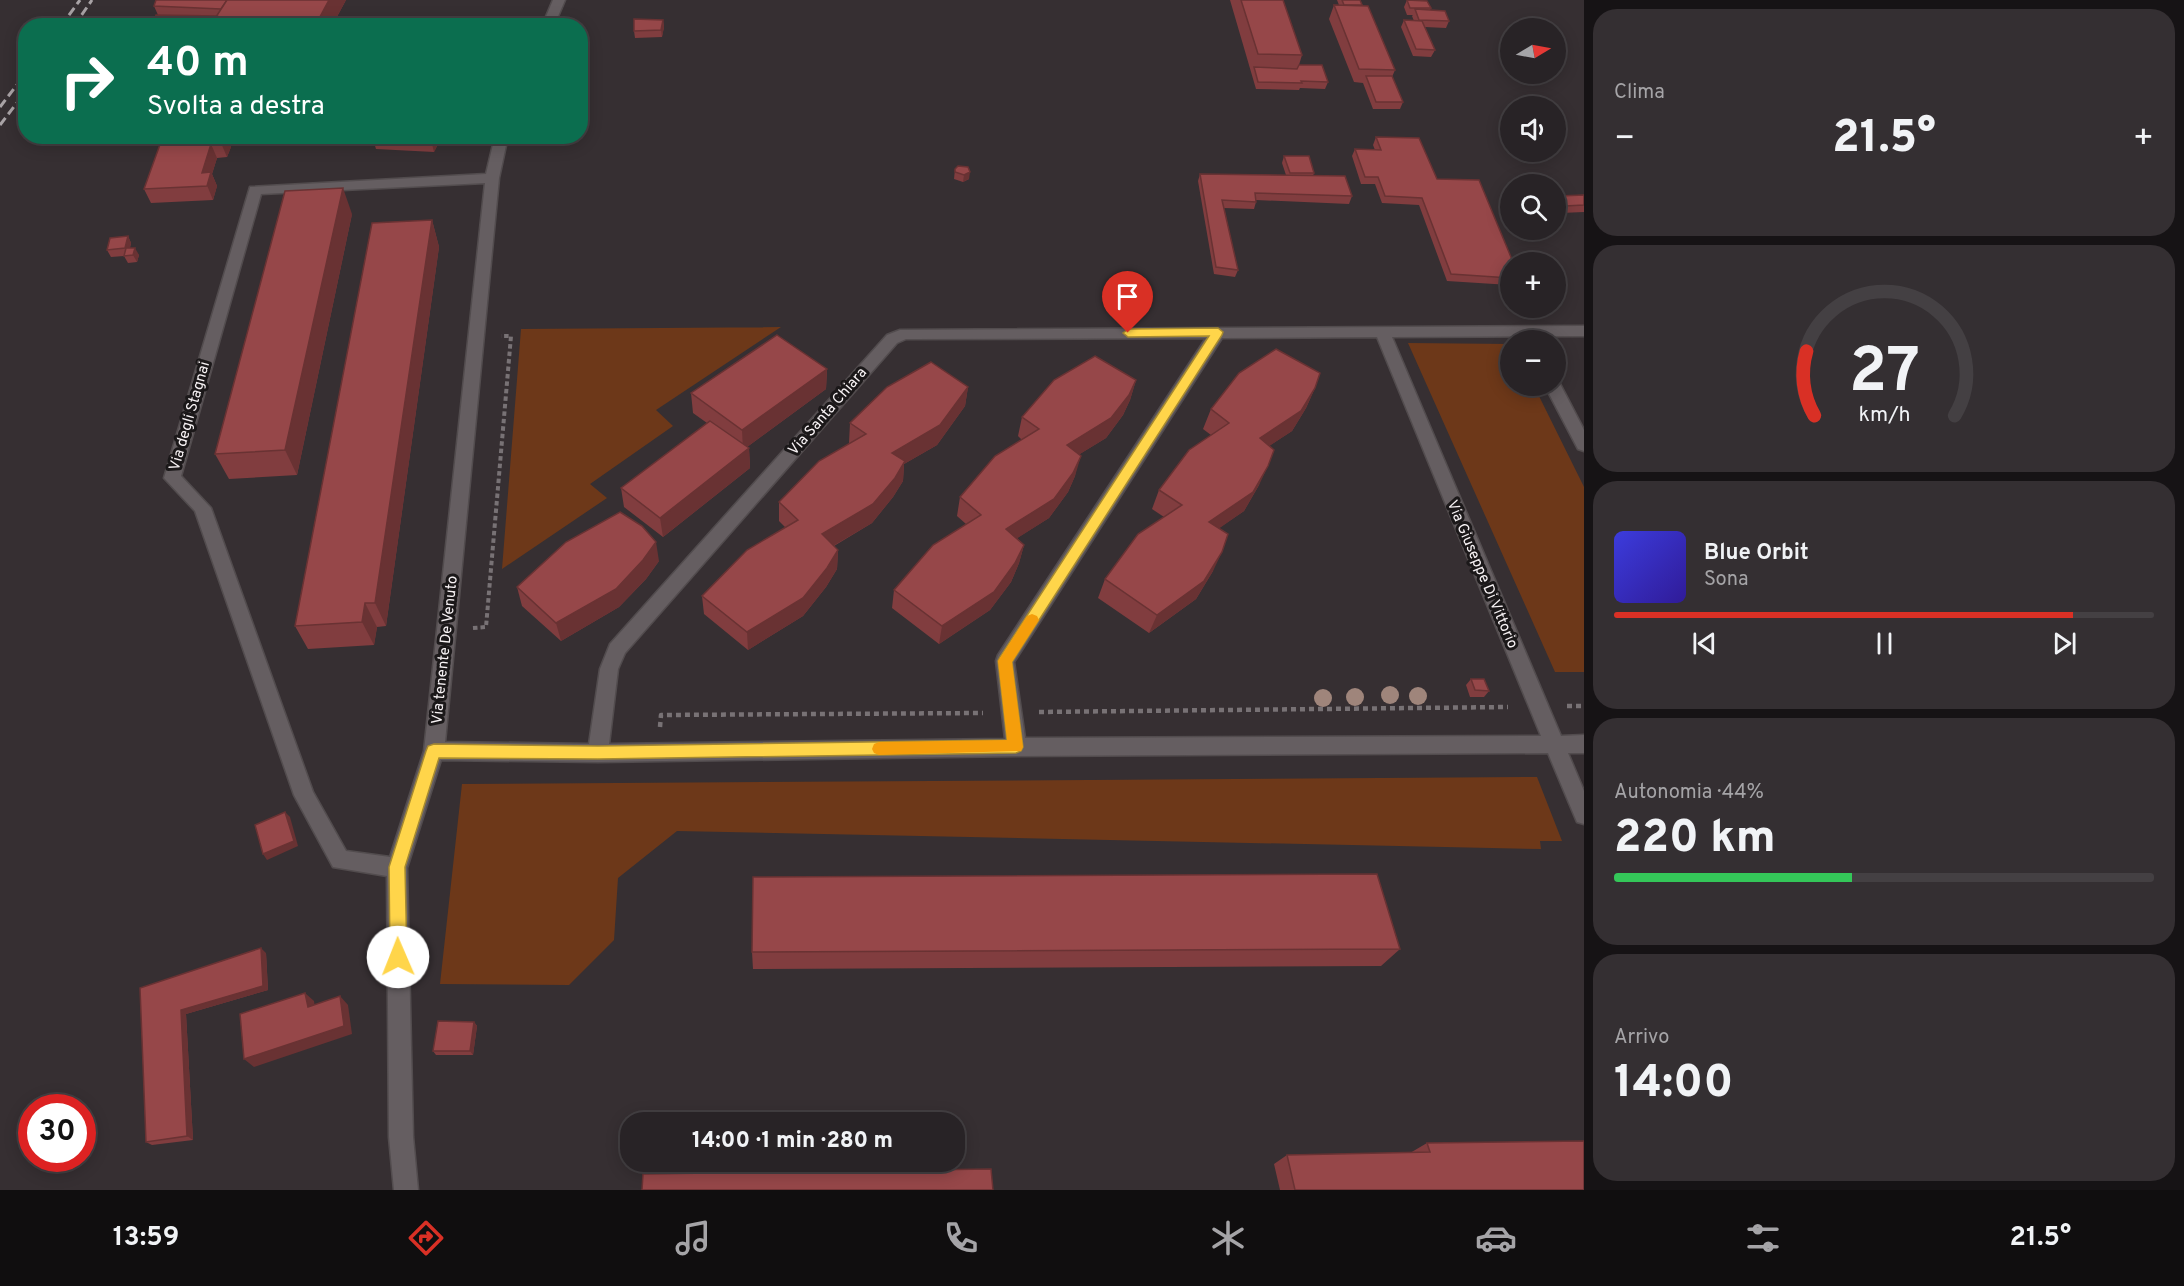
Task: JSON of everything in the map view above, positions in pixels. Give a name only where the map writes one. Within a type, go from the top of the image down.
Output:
[{"type":"street","points":[[551,18],[559,0]]},
{"type":"street","name":"Via tenente De Venuto","points":[[406,1190],[401,1137],[397,867],[434,751],[492,178],[500,144]]},
{"type":"street","name":"Via degli Stagnai","points":[[397,867],[340,860],[304,795],[202,508],[172,478],[255,190],[492,178]]},
{"type":"street","name":"Via Santa Chiara","points":[[1566,333],[1584,331]]},
{"type":"street","points":[[1016,747],[1005,661],[1218,332]]},
{"type":"street","name":"Via Santa Chiara","points":[[598,753],[609,669],[617,649],[892,339],[905,334],[1218,332],[1500,335]]},
{"type":"street","name":"Via Giuseppe Di Vittorio","points":[[1383,333],[1584,815]]},
{"type":"street","points":[[1558,396],[1584,445]]},
{"type":"street","points":[[434,751],[598,753],[1016,747],[1584,744]]},
{"type":"path","points":[[446,630],[486,627],[511,336],[476,337]]},
{"type":"path","points":[[659,752],[661,715],[1474,709],[1584,706]]},
{"type":"shaded area","points":[[781,327],[656,410],[673,426],[590,484],[607,498],[502,569],[521,329]]},
{"type":"shaded area","points":[[1408,343],[1500,344],[1500,396],[1539,396],[1584,487],[1584,672],[1555,672]]},
{"type":"shaded area","points":[[1537,777],[1562,841],[1540,841],[1541,849],[677,831],[618,878],[614,940],[569,985],[440,984],[462,784]]},
{"type":"building","points":[[156,0],[227,0],[221,9],[154,6]]},
{"type":"building","points":[[227,0],[329,0],[319,18],[215,18]]},
{"type":"building","points":[[1241,0],[1283,0],[1302,55],[1258,54]]},
{"type":"building","points":[[1342,0],[1360,0],[1362,5],[1344,5]]},
{"type":"building","points":[[1407,0],[1427,1],[1431,8],[1410,8]]},
{"type":"building","points":[[1334,5],[1368,6],[1395,70],[1359,69]]},
{"type":"building","points":[[1415,9],[1445,11],[1449,21],[1419,20]]},
{"type":"building","points":[[156,15],[217,16],[215,18],[155,18]]},
{"type":"building","points":[[634,19],[663,20],[661,30],[634,31]]},
{"type":"building","points":[[1404,20],[1422,21],[1435,50],[1416,49]]},
{"type":"building","points":[[1299,65],[1322,65],[1328,82],[1258,82],[1254,67],[1297,69]]},
{"type":"building","points":[[1366,76],[1392,76],[1403,102],[1376,102]]},
{"type":"building","points":[[1376,137],[1419,138],[1437,179],[1479,180],[1500,231],[1500,240],[1504,240],[1509,252],[1500,252],[1500,277],[1451,274],[1422,198],[1385,196],[1378,177],[1365,177],[1355,149],[1381,150]]},
{"type":"building","points":[[160,144],[211,144],[202,173],[211,172],[207,186],[144,189]]},
{"type":"building","points":[[1284,156],[1309,156],[1314,173],[1290,173]]},
{"type":"building","points":[[958,166],[968,167],[970,172],[964,175],[955,172]]},
{"type":"building","points":[[1200,174],[1345,176],[1352,196],[1255,193],[1256,202],[1222,200],[1238,270],[1216,267]]},
{"type":"building","points":[[343,188],[285,450],[215,454],[285,191]]},
{"type":"building","points":[[1584,195],[1584,205],[1566,206],[1566,196]]},
{"type":"building","points":[[432,220],[375,603],[365,603],[362,622],[295,626],[372,223]]},
{"type":"building","points":[[128,236],[125,248],[107,250],[110,238]]},
{"type":"building","points":[[126,248],[135,248],[133,255],[124,256]]},
{"type":"building","points":[[777,335],[827,369],[742,430],[691,393]]},
{"type":"building","points":[[1276,349],[1320,373],[1315,388],[1301,411],[1260,438],[1274,450],[1253,492],[1209,522],[1228,534],[1222,552],[1204,581],[1157,615],[1105,579],[1138,534],[1182,505],[1159,490],[1189,450],[1229,423],[1211,409],[1239,373]]},
{"type":"building","points":[[1095,356],[1136,380],[1129,395],[1111,418],[1067,445],[1081,456],[1073,473],[1054,499],[1006,529],[1024,545],[1015,563],[994,592],[942,626],[894,590],[933,545],[981,515],[960,497],[995,456],[1039,429],[1022,417],[1054,380]]},
{"type":"building","points":[[931,362],[968,387],[940,425],[892,453],[905,461],[895,478],[873,504],[822,534],[838,550],[803,598],[747,632],[702,596],[747,550],[798,520],[779,502],[819,461],[866,434],[850,423],[887,387]]},
{"type":"building","points":[[710,421],[749,448],[660,518],[621,488]]},
{"type":"building","points":[[620,512],[642,526],[656,542],[616,589],[556,623],[517,587],[566,542]]},
{"type":"building","points":[[1471,679],[1484,679],[1489,691],[1475,690]]},
{"type":"building","points":[[285,812],[294,841],[263,854],[255,825]]},
{"type":"building","points":[[1377,874],[1400,949],[752,952],[753,877]]},
{"type":"building","points":[[261,948],[263,986],[181,1010],[187,1136],[146,1142],[140,988]]},
{"type":"building","points":[[305,993],[308,1007],[340,996],[344,1026],[244,1059],[240,1014]]},
{"type":"building","points":[[438,1021],[474,1022],[470,1051],[433,1051]]},
{"type":"building","points":[[1584,1141],[1584,1190],[1295,1190],[1287,1155],[1430,1152],[1427,1143]]},
{"type":"building","points":[[965,1169],[991,1169],[993,1190],[642,1190],[643,1174],[965,1172]]},
{"type":"railway","points":[[67,18],[80,0]]},
{"type":"railway","points":[[80,18],[92,0]]},
{"type":"railway","points":[[0,107],[18,83]]},
{"type":"railway","points":[[0,125],[18,101]]},
{"type":"slow traffic","points":[[879,749],[1016,747],[1005,661],[1032,620]]},
{"type":"route","points":[[398,957],[397,867],[434,751],[598,753],[1016,747],[1005,661],[1218,332],[1128,333]]}]
